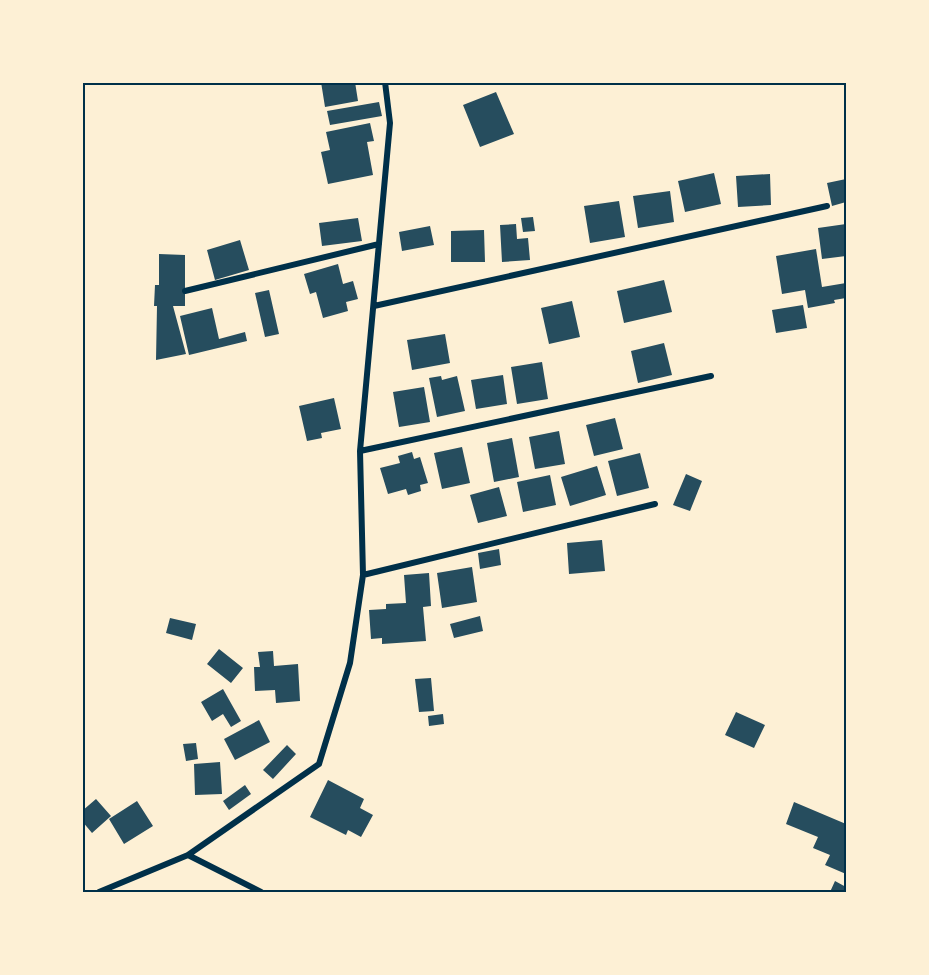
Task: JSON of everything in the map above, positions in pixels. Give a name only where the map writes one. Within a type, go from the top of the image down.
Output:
[{"type":"street","points":[[99,892],[189,855],[319,764],[350,663],[363,575],[360,451],[390,123],[385,82]]},
{"type":"street","points":[[374,306],[827,206]]},
{"type":"street","points":[[185,291],[379,244]]},
{"type":"street","points":[[360,451],[711,376]]},
{"type":"street","points":[[363,575],[656,504]]},
{"type":"street","points":[[189,855],[261,892]]},
{"type":"building","points":[[321,82],[355,82],[358,101],[325,107]]},
{"type":"building","points":[[496,92],[514,134],[480,147],[463,105]]},
{"type":"building","points":[[379,102],[382,116],[330,125],[327,111]]},
{"type":"building","points":[[370,123],[374,141],[367,142],[373,175],[328,184],[321,152],[330,150],[326,132]]},
{"type":"building","points":[[714,173],[721,204],[685,212],[678,181]]},
{"type":"building","points":[[770,174],[771,205],[738,207],[736,176]]},
{"type":"building","points":[[846,179],[846,202],[832,206],[827,183]]},
{"type":"building","points":[[670,191],[674,222],[638,228],[633,196]]},
{"type":"building","points":[[619,201],[625,237],[590,243],[584,206]]},
{"type":"building","points":[[533,217],[535,231],[523,232],[521,218]]},
{"type":"building","points":[[358,218],[362,241],[322,246],[319,223]]},
{"type":"building","points":[[516,224],[517,239],[528,238],[530,260],[502,262],[500,225]]},
{"type":"building","points":[[846,224],[846,256],[822,259],[818,228]]},
{"type":"building","points":[[430,226],[434,245],[402,251],[399,232]]},
{"type":"building","points":[[484,230],[485,262],[451,262],[451,231]]},
{"type":"building","points":[[240,240],[249,270],[215,280],[207,250]]},
{"type":"building","points":[[816,249],[822,287],[846,283],[846,298],[834,300],[835,303],[808,308],[805,290],[782,294],[776,256]]},
{"type":"building","points":[[159,254],[185,255],[185,306],[173,306],[186,354],[156,360],[157,306],[154,306],[155,285],[159,285]]},
{"type":"building","points":[[338,264],[343,284],[353,281],[358,299],[346,302],[348,311],[323,318],[316,292],[310,294],[304,274]]},
{"type":"building","points":[[664,280],[672,312],[624,323],[617,291]]},
{"type":"building","points":[[269,290],[279,334],[265,337],[255,293]]},
{"type":"building","points":[[572,301],[580,337],[549,344],[541,308]]},
{"type":"building","points":[[803,305],[807,328],[776,333],[772,310]]},
{"type":"building","points":[[212,308],[219,339],[245,332],[247,341],[189,355],[180,316]]},
{"type":"building","points":[[445,334],[450,363],[412,370],[407,340]]},
{"type":"building","points":[[664,343],[672,375],[638,383],[631,351]]},
{"type":"building","points":[[542,362],[548,399],[517,404],[511,367]]},
{"type":"building","points":[[503,375],[507,404],[476,409],[471,380]]},
{"type":"building","points":[[441,376],[442,380],[457,376],[465,411],[437,417],[429,378]]},
{"type":"building","points":[[424,387],[430,422],[399,427],[393,392]]},
{"type":"building","points":[[334,398],[341,429],[321,433],[322,438],[307,441],[299,406]]},
{"type":"building","points":[[615,418],[623,449],[594,456],[586,425]]},
{"type":"building","points":[[559,431],[565,464],[535,469],[529,437]]},
{"type":"building","points":[[512,438],[519,477],[494,482],[487,443]]},
{"type":"building","points":[[462,447],[470,483],[442,489],[434,453]]},
{"type":"building","points":[[412,452],[414,459],[420,457],[428,483],[420,485],[421,491],[408,495],[406,489],[388,494],[380,468],[400,463],[398,456]]},
{"type":"building","points":[[640,453],[649,488],[617,496],[608,461]]},
{"type":"building","points":[[597,466],[606,495],[570,506],[561,477]]},
{"type":"building","points":[[686,474],[702,481],[690,511],[673,505]]},
{"type":"building","points":[[550,475],[556,505],[523,512],[517,482]]},
{"type":"building","points":[[499,487],[507,516],[478,523],[470,495]]},
{"type":"building","points":[[602,540],[605,571],[569,574],[567,543]]},
{"type":"building","points":[[499,549],[501,565],[480,569],[478,553]]},
{"type":"building","points":[[472,567],[477,602],[442,608],[437,573]]},
{"type":"building","points":[[429,573],[431,606],[423,607],[426,641],[382,644],[382,638],[371,639],[369,610],[386,609],[386,604],[406,603],[404,575]]},
{"type":"building","points":[[480,616],[483,631],[454,638],[450,624]]},
{"type":"building","points":[[170,618],[196,624],[192,640],[166,633]]},
{"type":"building","points":[[219,649],[243,668],[231,683],[207,664]]},
{"type":"building","points":[[273,651],[274,666],[298,664],[300,701],[276,703],[275,690],[255,691],[254,667],[260,667],[258,652]]},
{"type":"building","points":[[431,678],[434,711],[419,712],[415,679]]},
{"type":"building","points":[[223,689],[241,721],[231,727],[223,714],[212,721],[201,702]]},
{"type":"building","points":[[736,712],[765,725],[754,748],[725,735]]},
{"type":"building","points":[[443,714],[444,724],[429,726],[428,716]]},
{"type":"building","points":[[259,720],[270,742],[235,760],[224,739]]},
{"type":"building","points":[[196,743],[198,759],[186,761],[183,744]]},
{"type":"building","points":[[287,745],[296,754],[273,779],[263,770]]},
{"type":"building","points":[[220,762],[222,794],[195,795],[194,764]]},
{"type":"building","points":[[328,780],[364,799],[360,808],[373,815],[361,837],[348,830],[346,835],[310,817]]},
{"type":"building","points":[[245,785],[251,794],[229,810],[223,801]]},
{"type":"building","points":[[96,799],[111,816],[92,833],[82,821],[82,811]]},
{"type":"building","points":[[137,801],[153,826],[124,844],[109,819]]},
{"type":"building","points":[[794,802],[846,824],[846,874],[825,865],[830,855],[813,848],[818,837],[786,824]]},
{"type":"building","points":[[835,881],[846,887],[846,892],[830,892]]}]
